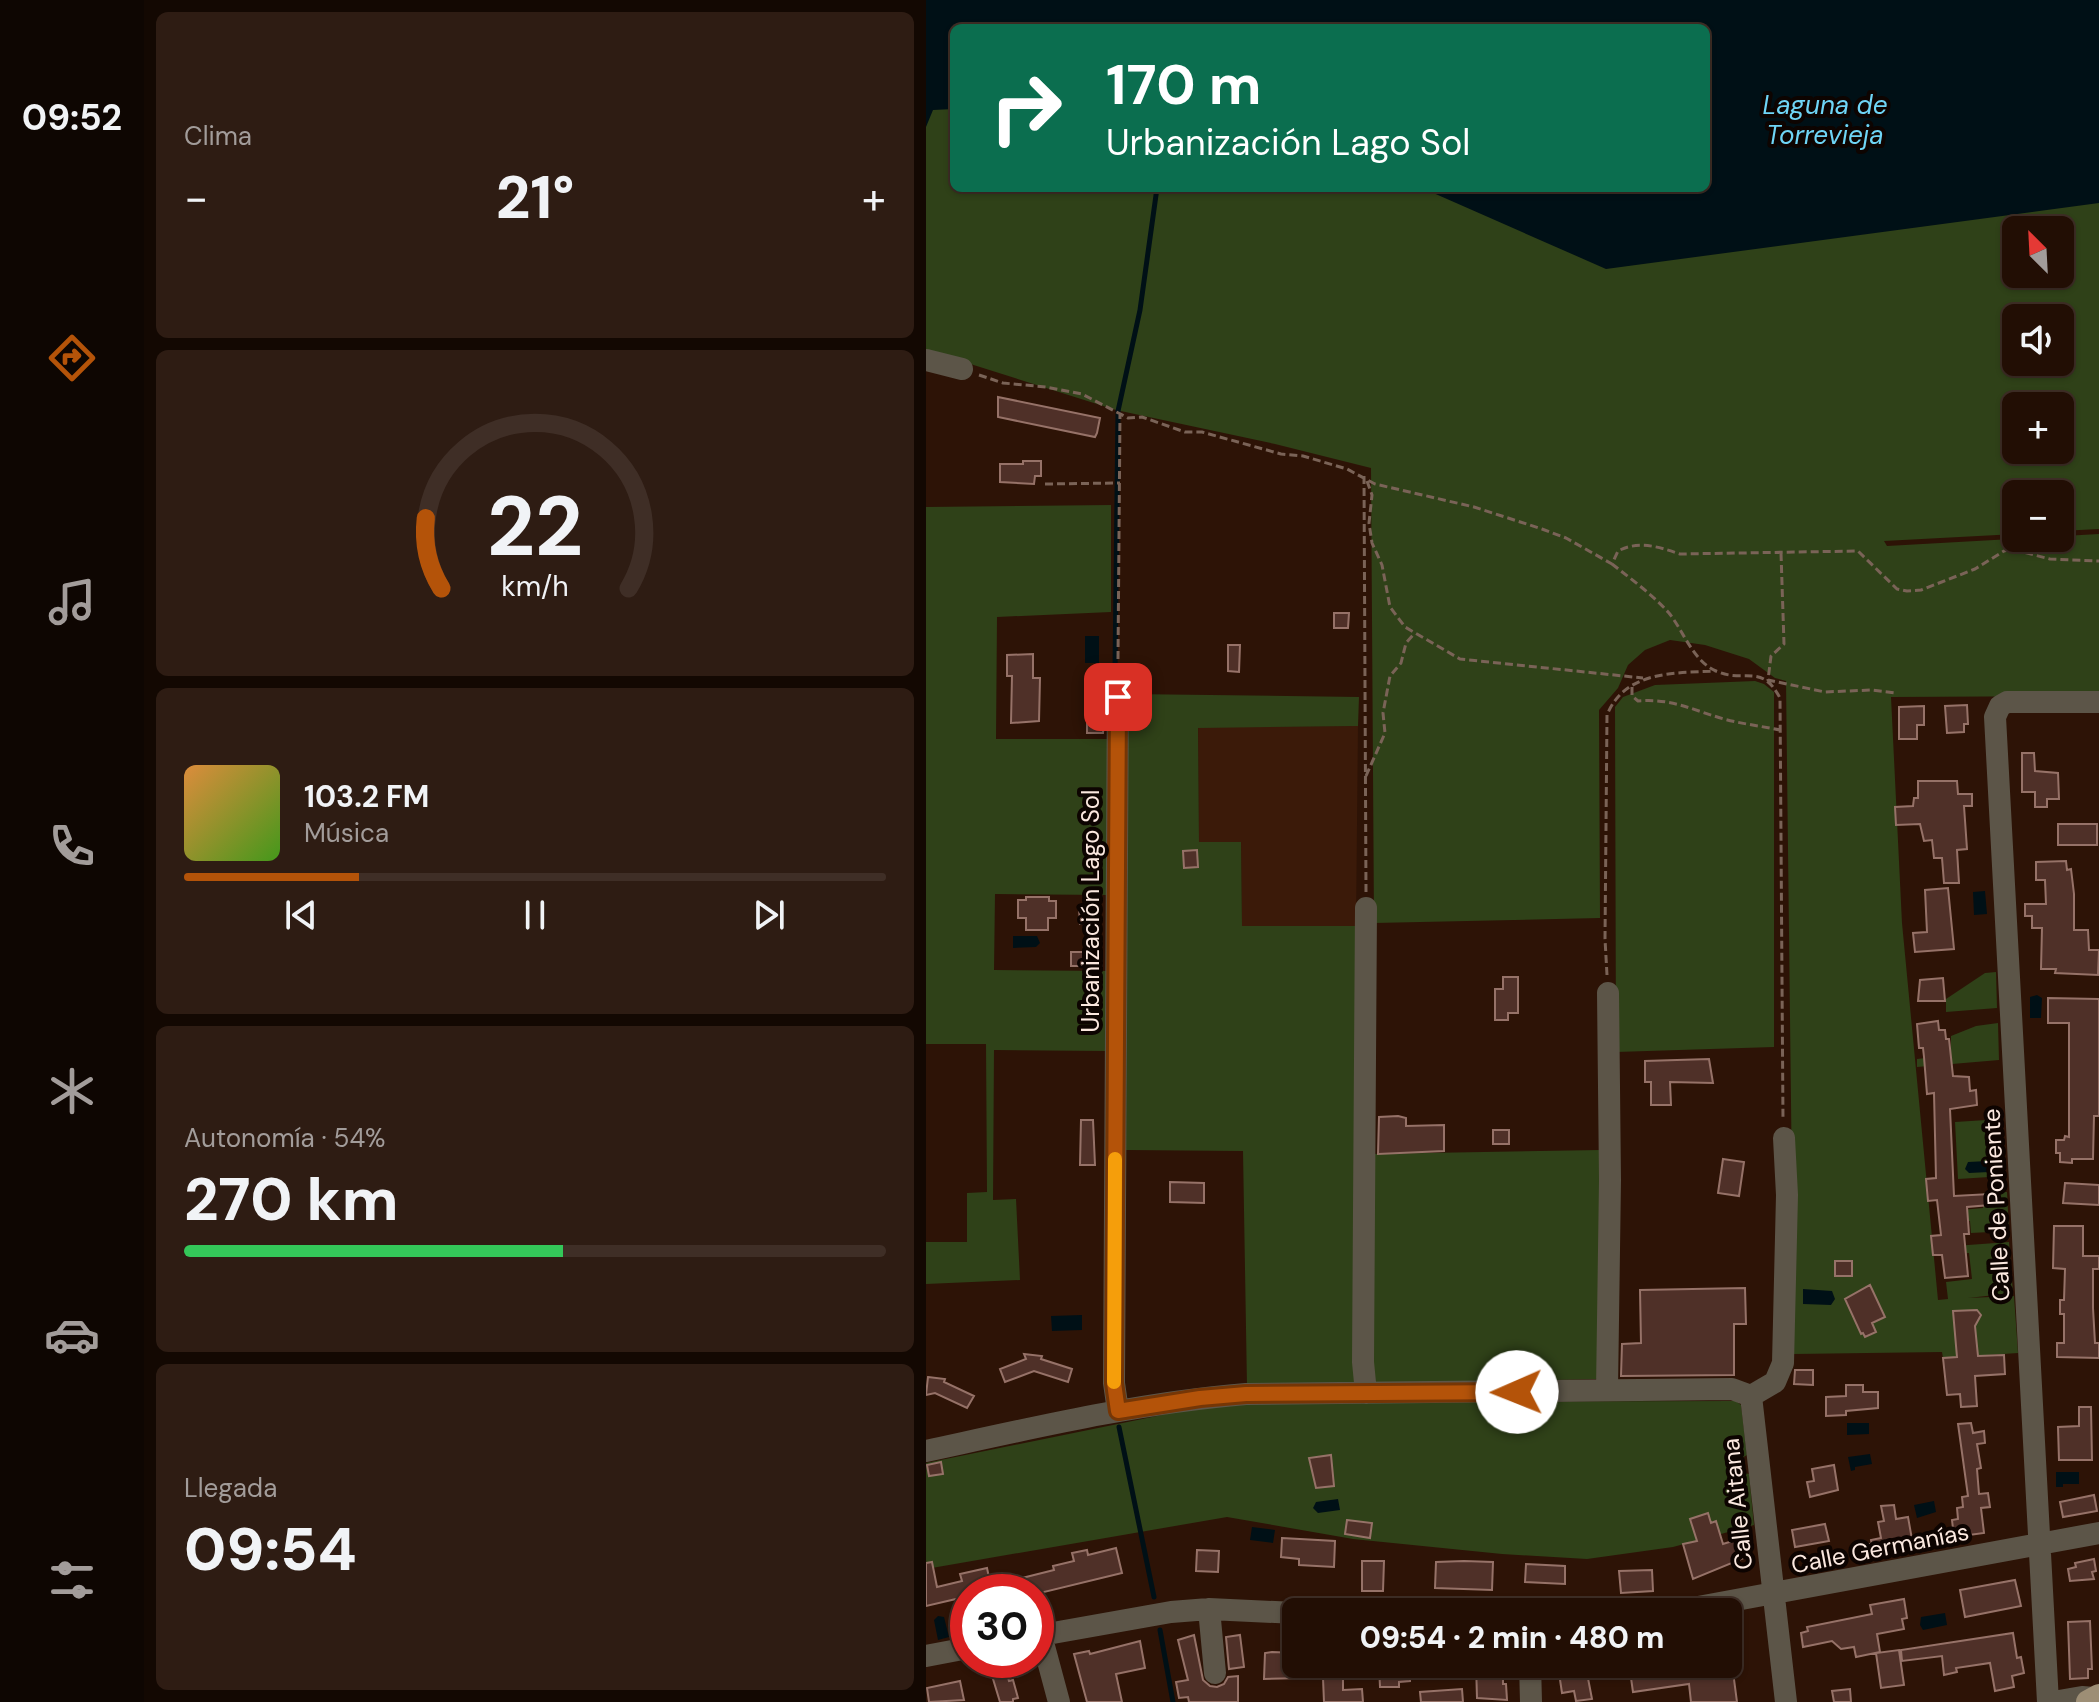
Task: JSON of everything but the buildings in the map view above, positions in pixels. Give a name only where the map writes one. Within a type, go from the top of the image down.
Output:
[{"type":"street","points":[[926,360],[962,369]]},
{"type":"street","name":"Urbanización Lago Sol","points":[[1118,679],[1114,1383],[1118,1411]]},
{"type":"street","name":"Calle de Poniente","points":[[2051,1702],[1995,717],[2000,706],[2011,701],[2099,702]]},
{"type":"street","points":[[1366,908],[1363,1362],[1366,1393]]},
{"type":"street","points":[[1607,1390],[1610,1180],[1608,993]]},
{"type":"street","points":[[926,1451],[1118,1411],[1246,1394],[1732,1389],[1751,1396],[1775,1382],[1783,1363],[1787,1195],[1784,1138]]},
{"type":"street","name":"Calle Aitana","points":[[1751,1396],[1786,1702]]},
{"type":"street","name":"Calle Germanías","points":[[1742,1600],[2099,1533]]},
{"type":"street","points":[[1209,1609],[1215,1673]]},
{"type":"street","points":[[1054,1633],[1171,1612],[1209,1609],[1282,1612]]},
{"type":"street","points":[[926,1656],[950,1651]]},
{"type":"street","points":[[1052,1678],[1059,1702]]},
{"type":"street","points":[[1530,1678],[1531,1702]]},
{"type":"street","points":[[2051,1702],[2094,1698]]},
{"type":"path","points":[[962,369],[1003,383],[1082,394],[1128,418],[1142,417],[1185,432],[1202,432],[1281,454],[1303,456],[1365,476],[1375,484],[1474,507],[1566,538],[1612,564],[1660,604],[1694,651],[1717,671]]},
{"type":"path","points":[[1118,679],[1120,413]]},
{"type":"path","points":[[1365,476],[1372,495],[1370,534],[1382,565],[1390,607],[1398,621],[1414,634],[1444,652],[1468,661],[1643,678]]},
{"type":"path","points":[[1365,476],[1366,908]]},
{"type":"path","points":[[1045,484],[1120,483]]},
{"type":"path","points":[[1612,564],[1618,551],[1637,545],[1680,554],[1858,551],[1897,589],[1914,591],[1975,569],[2011,549],[2050,559],[2099,561]]},
{"type":"path","points":[[1781,553],[1784,644],[1771,656],[1768,680],[1780,698],[1784,1138]]},
{"type":"path","points":[[1364,780],[1385,733],[1383,713],[1390,676],[1401,663],[1406,643],[1414,634]]},
{"type":"path","points":[[1608,993],[1605,939],[1607,715],[1616,697],[1643,678],[1655,674],[1717,671],[1760,675],[1768,680],[1825,692],[1871,690],[1895,693]]},
{"type":"path","points":[[1632,686],[1632,696],[1638,701],[1664,700],[1694,710],[1704,710],[1721,718],[1780,730]]},
{"type":"shaded area","points":[[1358,726],[1356,926],[1242,926],[1241,843],[1199,843],[1198,727]]},
{"type":"green space","points":[[926,0],[2099,0],[2099,529],[2074,530],[2074,480],[2002,480],[2002,535],[1884,541],[1887,546],[2002,539],[2002,552],[2074,552],[2074,535],[2099,534],[2099,696],[1891,697],[1902,923],[1938,1300],[1948,1299],[1946,1282],[1972,1279],[1969,1253],[1942,1255],[1941,1247],[2009,1242],[2013,1293],[1968,1298],[2014,1296],[2018,1353],[1943,1358],[1942,1352],[1794,1354],[1786,681],[1775,678],[1749,659],[1705,645],[1670,640],[1645,650],[1628,665],[1618,688],[1599,710],[1600,918],[1374,923],[1371,468],[1116,410],[926,350]]},
{"type":"green space","points":[[1111,505],[1111,612],[997,617],[996,739],[1110,739],[1109,895],[995,894],[994,970],[1108,971],[1108,1051],[994,1050],[993,1200],[1016,1199],[1020,1280],[926,1284],[926,1242],[967,1242],[967,1193],[987,1192],[986,1044],[926,1044],[926,507]]},
{"type":"green space","points":[[1755,681],[1774,692],[1774,1047],[1616,1052],[1615,707],[1623,697],[1655,685]]},
{"type":"green space","points":[[1128,694],[1359,697],[1358,726],[1198,728],[1199,842],[1241,842],[1242,926],[1356,926],[1355,1384],[1247,1387],[1243,1151],[1126,1150]]},
{"type":"green space","points":[[1996,972],[1997,1008],[1946,1012],[1946,999],[1985,973]]},
{"type":"green space","points":[[1998,1023],[1999,1060],[1917,1067],[1917,1059],[1951,1055],[1951,1036],[1976,1026]]},
{"type":"green space","points":[[2002,1119],[2005,1176],[1958,1179],[1955,1122]]},
{"type":"green space","points":[[1600,1150],[1600,1374],[1596,1379],[1375,1384],[1372,1377],[1369,1154]]},
{"type":"green space","points":[[2007,1192],[2009,1231],[1971,1233],[1970,1221],[1961,1221],[1961,1210],[1983,1208],[1983,1193]]},
{"type":"green space","points":[[1736,1401],[1741,1405],[1747,1455],[1735,1462],[1736,1471],[1749,1474],[1754,1525],[1673,1547],[1587,1559],[1502,1554],[1353,1539],[1227,1517],[926,1569],[926,1463],[1201,1407],[1301,1402]]},
{"type":"water","name":"Laguna de Torrevieja","points":[[926,0],[2099,0],[2099,203],[1606,269],[1431,192],[1710,192],[1710,24],[950,24],[950,109],[933,110],[926,127]]},
{"type":"water","points":[[1085,636],[1099,636],[1099,663],[1085,663]]},
{"type":"water","points":[[1985,891],[1987,914],[1974,915],[1973,892]]},
{"type":"water","points":[[1013,936],[1037,936],[1040,943],[1036,947],[1013,948]]},
{"type":"water","points":[[2037,995],[2042,998],[2041,1018],[2030,1018],[2030,997]]},
{"type":"water","points":[[1988,1161],[1989,1172],[1969,1173],[1965,1169],[1968,1162]]},
{"type":"water","points":[[1803,1289],[1832,1291],[1835,1299],[1831,1305],[1803,1304]]},
{"type":"water","points":[[1082,1315],[1082,1330],[1052,1331],[1051,1316]]},
{"type":"water","points":[[1847,1423],[1869,1423],[1869,1434],[1847,1435]]},
{"type":"water","points":[[1870,1454],[1872,1464],[1855,1467],[1851,1471],[1848,1457]]},
{"type":"water","points":[[2056,1472],[2079,1472],[2079,1484],[2056,1487]]},
{"type":"water","points":[[1338,1499],[1340,1510],[1318,1513],[1313,1508],[1316,1502]]},
{"type":"water","points":[[1934,1501],[1936,1512],[1917,1518],[1914,1505]]},
{"type":"water","points":[[1252,1527],[1275,1530],[1273,1543],[1250,1540]]},
{"type":"water","points":[[1945,1613],[1947,1625],[1923,1630],[1921,1617]]},
{"type":"water","points":[[938,1616],[944,1617],[949,1637],[938,1640],[934,1620]]},
{"type":"waterway","points":[[1115,672],[1118,411],[1140,310],[1156,192]]},
{"type":"waterway","points":[[1119,1427],[1154,1597]]},
{"type":"waterway","points":[[1160,1630],[1173,1702]]},
{"type":"slow traffic","points":[[1114,1382],[1115,1159]]},
{"type":"route","points":[[1118,697],[1114,1383],[1118,1411],[1246,1394],[1517,1392]]}]
